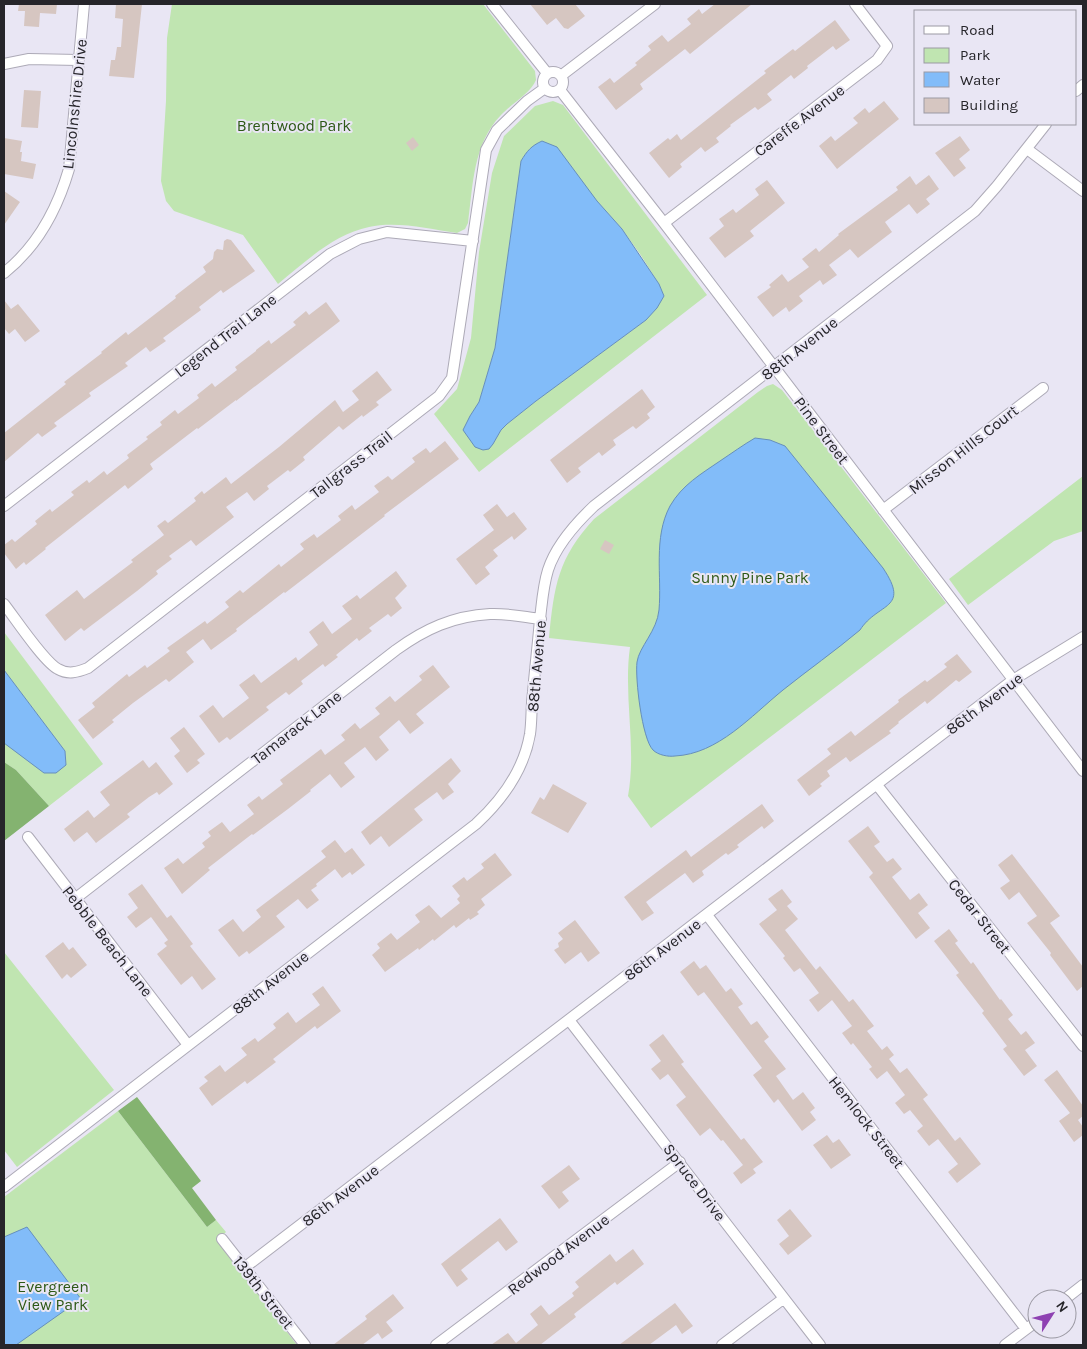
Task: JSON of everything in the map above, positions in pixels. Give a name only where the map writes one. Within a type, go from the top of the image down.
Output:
[{"type":"street","name":"Lincolnshire Drive","points":[[4,273],[31,248],[46,226],[60,198],[69,169],[84,4]]},
{"type":"street","points":[[492,4],[547,73]]},
{"type":"street","points":[[562,75],[655,4]]},
{"type":"street","name":"Careffe Avenue","points":[[664,223],[877,60],[888,46],[855,4]]},
{"type":"street","points":[[4,64],[30,59],[78,60]]},
{"type":"street","points":[[556,71],[562,75],[564,85],[560,90],[554,92],[545,88],[543,81],[547,73],[556,71]]},
{"type":"street","name":"Tallgrass Trail","points":[[4,604],[47,660],[58,669],[69,673],[88,668],[440,396],[452,378],[486,150],[497,130],[526,101],[545,88]]},
{"type":"street","name":"Pine Street","points":[[560,90],[1083,771]]},
{"type":"street","name":"88th Avenue","points":[[4,1187],[476,824],[499,800],[516,773],[530,735],[540,618],[548,570],[559,546],[576,523],[602,500],[975,211],[1045,125]]},
{"type":"street","points":[[1027,149],[1083,192]]},
{"type":"street","name":"Legend Trail Lane","points":[[4,506],[330,254],[359,239],[387,232],[473,241]]},
{"type":"street","name":"Misson Hills Court","points":[[883,510],[1042,388]]},
{"type":"street","name":"Tamarack Lane","points":[[76,898],[420,633],[444,623],[490,614],[540,618]]},
{"type":"street","name":"86th Avenue","points":[[244,1268],[1013,680],[1083,637]]},
{"type":"street","name":"Cedar Street","points":[[877,785],[1083,1046]]},
{"type":"street","name":"Pebble Beach Lane","points":[[28,837],[188,1045]]},
{"type":"street","name":"Hemlock Street","points":[[707,915],[1026,1329]]},
{"type":"street","name":"Spruce Drive","points":[[569,1020],[820,1345]]},
{"type":"street","name":"Redwood Avenue","points":[[436,1345],[680,1162]]},
{"type":"street","name":"139th Street","points":[[222,1239],[305,1345]]},
{"type":"street","points":[[722,1345],[783,1298]]},
{"type":"street","points":[[1005,1345],[1026,1329]]},
{"type":"green space","name":"Brentwood Park","points":[[172,4],[483,4],[535,71],[536,80],[525,94],[501,115],[485,139],[476,166],[468,223],[465,229],[457,233],[413,226],[380,225],[369,227],[332,242],[278,284],[243,235],[174,211],[166,201],[161,181],[166,101],[167,38]]},
{"type":"green space","points":[[553,101],[563,105],[707,295],[479,472],[434,414],[457,389],[471,338],[479,252],[492,173],[504,136],[535,106]],"holes":[[[521,161],[597,201],[622,229],[640,254],[659,284],[664,296],[646,320],[507,424],[493,444],[470,416],[479,402],[495,348]]]},
{"type":"green space","name":"Sunny Pine Park","points":[[773,384],[782,390],[946,603],[651,828],[628,796],[631,759],[628,684],[630,647],[549,638],[556,588],[565,560],[572,547],[594,519],[758,392]]},
{"type":"green space","points":[[1083,476],[1083,531],[1054,541],[968,605],[949,579]]},
{"type":"green space","points":[[4,632],[103,764],[49,806],[16,770],[4,762],[4,743],[16,751],[66,764],[65,751],[4,670]]},
{"type":"green space","points":[[4,762],[16,770],[49,806],[4,841]]},
{"type":"green space","points":[[4,952],[114,1090],[17,1167],[4,1150]]},
{"type":"green space","points":[[137,1097],[201,1181],[192,1188],[216,1220],[207,1227],[118,1111]]},
{"type":"green space","name":"Evergreen View Park","points":[[118,1111],[207,1227],[216,1220],[226,1232],[217,1241],[297,1345],[4,1345],[4,1197]]},
{"type":"water","points":[[542,141],[557,147],[597,201],[622,229],[659,284],[664,296],[657,308],[646,320],[507,424],[489,449],[483,450],[475,447],[463,430],[479,402],[495,348],[521,161],[530,149]]},
{"type":"water","points":[[755,438],[770,440],[785,446],[883,568],[894,591],[893,599],[867,621],[860,630],[720,741],[691,754],[663,755],[653,750],[646,734],[638,694],[637,662],[638,656],[658,618],[660,597],[659,557],[665,518],[670,506],[692,480]]},
{"type":"water","points":[[4,670],[65,751],[66,765],[56,773],[44,773],[4,743]]},
{"type":"water","points":[[27,1227],[81,1299],[16,1345],[4,1345],[4,1237]]},
{"type":"building","points":[[19,4],[57,4],[56,14],[40,13],[39,27],[24,26],[25,11],[18,11]]},
{"type":"building","points":[[116,4],[142,4],[134,78],[109,76],[111,60],[115,60],[117,47],[121,47],[123,19],[115,18]]},
{"type":"building","points":[[530,4],[575,4],[585,16],[568,29],[564,28],[556,18],[547,25]]},
{"type":"building","points":[[715,4],[752,4],[690,54],[685,49],[640,84],[643,89],[616,110],[598,87],[610,78],[614,83],[637,65],[635,63],[651,50],[648,46],[662,35],[668,42],[691,24],[687,19],[699,9],[702,14]]},
{"type":"building","points":[[835,20],[850,40],[836,50],[833,46],[807,66],[808,68],[794,79],[791,75],[767,94],[772,100],[758,110],[755,107],[730,125],[716,138],[719,142],[705,152],[701,147],[680,164],[682,167],[669,178],[649,153],[668,138],[670,140],[677,134],[681,140],[766,73],[764,71],[793,49],[795,51]]},
{"type":"building","points":[[24,90],[41,91],[38,128],[21,127]]},
{"type":"building","points":[[884,101],[899,119],[837,169],[819,146],[831,136],[835,141],[858,123],[853,118],[865,108],[869,113]]},
{"type":"building","points":[[960,136],[970,150],[959,159],[966,168],[954,177],[935,153]]},
{"type":"building","points":[[413,137],[419,145],[412,151],[406,143]]},
{"type":"building","points":[[4,138],[22,141],[21,161],[36,164],[33,179],[4,174]]},
{"type":"building","points":[[929,175],[939,189],[926,199],[930,204],[917,214],[909,204],[885,222],[892,232],[858,258],[850,249],[829,265],[837,275],[823,285],[820,280],[799,296],[803,301],[789,312],[786,307],[773,317],[757,297],[771,287],[769,285],[782,274],[788,282],[809,267],[802,259],[816,248],[819,252],[838,234],[898,190],[896,187],[910,176],[916,185]]},
{"type":"building","points":[[767,180],[785,203],[750,231],[754,236],[725,258],[709,238],[724,226],[719,219],[733,209],[736,213],[759,195],[755,189]]},
{"type":"building","points":[[4,191],[20,202],[4,225]]},
{"type":"building","points":[[227,239],[231,240],[255,271],[223,293],[221,290],[199,307],[201,310],[163,338],[166,341],[150,352],[146,347],[125,363],[128,366],[89,393],[91,396],[54,423],[57,426],[42,437],[38,433],[4,462],[4,433],[66,384],[64,382],[126,332],[128,335],[206,272],[203,267],[213,259],[214,252],[217,249],[223,250],[224,241]]},
{"type":"building","points":[[4,300],[11,309],[18,304],[40,331],[25,342],[15,329],[9,334],[4,328]]},
{"type":"building","points":[[326,302],[340,321],[150,464],[153,469],[128,489],[125,485],[26,565],[24,562],[16,569],[4,553],[4,545],[12,539],[15,542],[37,524],[35,521],[50,509],[52,512],[74,495],[71,492],[87,480],[89,483],[104,471],[107,475],[129,458],[127,455],[148,439],[146,437],[162,425],[160,422],[175,410],[178,414],[199,398],[197,395],[212,383],[215,387],[237,370],[235,367],[269,340],[271,344],[296,325],[293,322],[306,311],[309,315]]},
{"type":"building","points":[[377,371],[392,390],[376,402],[379,405],[343,430],[339,426],[303,457],[305,460],[267,486],[269,489],[254,501],[247,492],[226,507],[234,517],[196,546],[191,540],[169,556],[172,559],[156,571],[158,574],[84,631],[81,628],[65,641],[45,615],[77,590],[84,599],[133,562],[131,560],[164,535],[157,526],[165,520],[168,523],[196,501],[194,498],[202,491],[204,494],[226,477],[231,484],[335,400],[343,412],[359,400],[352,391]]},
{"type":"building","points":[[642,389],[655,407],[647,414],[650,418],[636,429],[633,426],[613,440],[616,445],[602,456],[599,452],[578,468],[581,472],[567,483],[550,460]]},
{"type":"building","points":[[445,441],[459,459],[211,650],[203,639],[186,652],[194,662],[169,682],[166,679],[133,703],[93,739],[78,720],[95,707],[92,703],[127,674],[129,677],[145,665],[147,668],[170,651],[167,648],[205,621],[207,624],[229,607],[225,602],[240,590],[243,593],[279,564],[281,567],[304,549],[300,544],[314,534],[317,538],[341,520],[338,516],[352,505],[355,510],[379,492],[374,486],[388,476],[392,480],[415,462],[412,458],[426,448],[430,453]]},
{"type":"building","points":[[497,504],[507,517],[514,512],[527,529],[514,540],[512,536],[493,550],[498,556],[485,567],[490,574],[476,585],[456,559],[494,530],[483,515]]},
{"type":"building","points":[[605,540],[614,545],[609,554],[600,549]]},
{"type":"building","points":[[396,571],[407,586],[395,598],[402,608],[391,617],[388,614],[369,628],[372,631],[359,641],[357,638],[336,655],[338,657],[325,667],[323,664],[301,681],[303,684],[289,695],[286,692],[266,707],[269,710],[230,740],[227,737],[219,743],[199,716],[213,705],[223,718],[249,698],[239,685],[254,674],[261,683],[296,657],[298,661],[318,645],[309,632],[323,621],[332,634],[352,619],[342,606],[357,595],[360,599]]},
{"type":"building","points":[[957,654],[972,672],[959,682],[956,680],[927,704],[925,701],[898,722],[889,731],[891,733],[850,762],[846,757],[827,771],[830,776],[820,784],[822,786],[809,796],[797,780],[831,754],[827,749],[851,731],[855,736],[899,702],[898,700],[925,680],[927,682],[947,667],[944,664]]},
{"type":"building","points":[[433,665],[450,687],[416,714],[424,723],[410,734],[399,720],[379,737],[389,750],[376,761],[365,747],[344,763],[355,777],[341,788],[330,774],[288,809],[208,868],[210,870],[182,894],[164,868],[178,858],[183,864],[205,847],[202,843],[211,836],[208,832],[222,822],[230,832],[254,814],[247,805],[259,796],[262,800],[283,784],[280,780],[321,749],[325,755],[345,740],[341,735],[355,723],[360,729],[380,714],[375,708],[390,696],[395,702],[422,680],[419,676]]},
{"type":"building","points":[[184,727],[205,754],[197,760],[200,763],[187,773],[174,756],[180,751],[170,738]]},
{"type":"building","points":[[451,758],[461,771],[448,784],[454,792],[443,800],[437,792],[414,809],[423,820],[389,847],[381,836],[370,845],[361,832]]},
{"type":"building","points":[[143,760],[149,768],[156,762],[173,784],[159,795],[157,792],[149,797],[127,814],[130,817],[96,843],[87,832],[74,842],[64,829],[88,810],[94,818],[110,805],[100,792]]},
{"type":"building","points":[[553,784],[587,803],[568,833],[531,813],[540,797],[544,800]]},
{"type":"building","points":[[762,804],[774,821],[764,829],[762,826],[737,845],[739,847],[728,855],[726,853],[702,871],[704,875],[693,883],[685,873],[646,902],[654,913],[642,921],[624,897],[686,850],[691,857]]},
{"type":"building","points":[[868,826],[880,842],[874,846],[887,862],[893,858],[902,869],[892,877],[910,900],[919,893],[928,905],[918,913],[930,928],[916,939],[869,877],[873,873],[848,841]]},
{"type":"building","points":[[335,840],[345,853],[352,848],[365,865],[352,875],[350,872],[342,878],[335,869],[311,890],[319,900],[307,909],[298,899],[276,916],[285,927],[249,954],[247,951],[239,957],[218,930],[233,919],[243,932],[261,917],[256,910],[326,857],[321,851]]},
{"type":"building","points":[[495,853],[512,875],[481,899],[485,905],[477,912],[479,914],[470,920],[469,918],[456,928],[454,925],[434,941],[433,939],[419,950],[418,948],[385,972],[372,955],[380,948],[377,944],[391,933],[397,940],[420,922],[415,915],[429,905],[441,918],[460,903],[457,899],[460,896],[452,886],[464,877],[467,881],[484,868],[481,864]]},
{"type":"building","points":[[1012,854],[1060,916],[1050,923],[1083,967],[1083,986],[1077,991],[1050,955],[1051,953],[1027,923],[1037,916],[1019,892],[1009,900],[1000,888],[1010,881],[998,865]]},
{"type":"building","points":[[142,884],[167,918],[171,915],[193,944],[190,946],[216,979],[202,990],[192,976],[181,985],[157,954],[167,946],[164,943],[168,940],[151,917],[136,928],[127,917],[138,908],[128,894]]},
{"type":"building","points":[[782,889],[792,902],[787,906],[798,919],[785,930],[816,970],[820,966],[849,1002],[853,999],[874,1026],[867,1031],[882,1050],[887,1046],[894,1055],[889,1059],[900,1073],[907,1068],[928,1095],[923,1099],[955,1141],[960,1137],[981,1164],[957,1183],[948,1172],[958,1164],[938,1139],[929,1146],[917,1131],[923,1126],[910,1110],[904,1114],[895,1103],[905,1095],[887,1071],[877,1079],[869,1069],[872,1067],[853,1043],[851,1045],[842,1033],[852,1026],[832,1000],[818,1012],[809,1000],[819,993],[800,968],[794,972],[783,958],[785,956],[759,924],[777,910],[768,899]]},
{"type":"building","points":[[575,920],[600,953],[588,962],[581,952],[565,964],[554,950],[559,947],[558,943],[563,939],[558,933]]},
{"type":"building","points":[[949,929],[958,941],[955,943],[971,964],[973,962],[1013,1015],[1008,1019],[1021,1035],[1026,1031],[1035,1043],[1025,1050],[1037,1066],[1024,1076],[1003,1049],[1007,1046],[982,1013],[984,1011],[956,975],[959,973],[934,941]]},
{"type":"building","points":[[63,942],[69,950],[73,947],[87,965],[71,978],[67,974],[62,979],[45,956]]},
{"type":"building","points":[[694,961],[700,969],[706,965],[726,992],[731,988],[743,1004],[738,1007],[751,1025],[757,1021],[769,1037],[764,1041],[786,1069],[776,1076],[793,1100],[803,1092],[815,1108],[810,1112],[816,1120],[802,1131],[778,1099],[774,1103],[753,1075],[762,1068],[704,992],[698,996],[680,972]]},
{"type":"building","points":[[323,986],[341,1011],[317,1029],[315,1026],[273,1059],[276,1062],[247,1084],[245,1081],[212,1106],[199,1088],[208,1081],[204,1077],[220,1065],[225,1072],[247,1055],[241,1048],[255,1038],[258,1042],[276,1028],[273,1024],[288,1012],[296,1023],[320,1005],[312,994]]},
{"type":"building","points":[[663,1034],[684,1062],[681,1064],[741,1140],[744,1138],[763,1162],[753,1169],[756,1173],[741,1184],[733,1173],[743,1165],[723,1140],[721,1141],[710,1128],[700,1136],[676,1105],[686,1097],[668,1074],[660,1080],[651,1069],[661,1061],[649,1045]]},
{"type":"building","points":[[1057,1070],[1083,1106],[1083,1116],[1078,1120],[1083,1127],[1083,1135],[1074,1142],[1059,1121],[1070,1113],[1044,1080]]},
{"type":"building","points":[[827,1135],[833,1143],[839,1139],[851,1155],[831,1169],[813,1145]]},
{"type":"building","points":[[569,1165],[580,1179],[562,1192],[569,1201],[559,1209],[541,1186]]},
{"type":"building","points":[[790,1209],[812,1236],[788,1255],[779,1244],[789,1236],[777,1220]]},
{"type":"building","points":[[500,1218],[518,1242],[506,1251],[498,1241],[461,1270],[468,1279],[457,1287],[441,1264]]},
{"type":"building","points":[[633,1249],[644,1264],[617,1285],[615,1282],[574,1314],[576,1317],[540,1345],[491,1345],[508,1333],[516,1343],[538,1325],[530,1314],[541,1305],[549,1315],[574,1296],[572,1293],[579,1287],[575,1282],[610,1254],[616,1262]]},
{"type":"building","points":[[393,1294],[404,1308],[386,1322],[393,1331],[382,1339],[378,1333],[362,1345],[333,1345],[367,1319],[365,1316]]},
{"type":"building","points":[[675,1303],[693,1326],[682,1334],[676,1325],[649,1345],[619,1345]]}]
